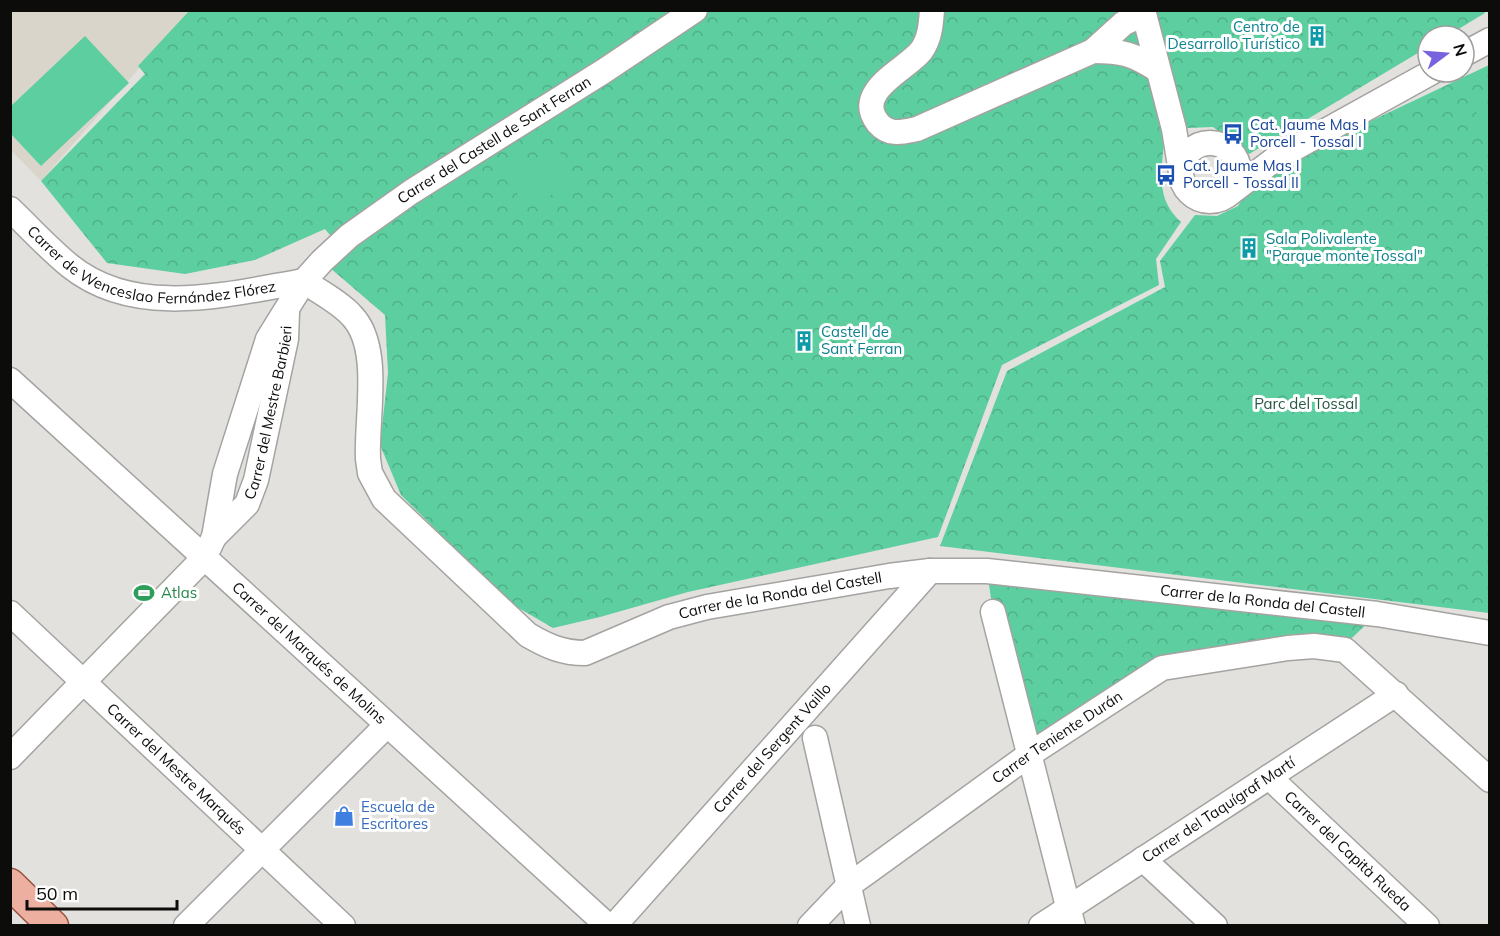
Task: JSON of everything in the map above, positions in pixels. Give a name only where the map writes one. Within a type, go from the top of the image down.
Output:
[{"type":"main road","points":[[10,884],[53,926]]},
{"type":"main road","points":[[10,908],[28,926]]},
{"type":"street","name":"Carrer del Castell de Sant Ferran","points":[[304,281],[322,261],[350,237],[411,192],[604,71],[695,10]]},
{"type":"street","points":[[932,10],[931,28],[922,50],[881,85],[874,98],[872,111],[875,120],[882,128],[890,132],[917,129],[1093,51],[1124,23],[1143,12],[1174,129],[1184,184],[1198,199],[1209,201],[1220,200],[1275,159],[1416,81]]},
{"type":"street","points":[[1476,48],[1490,40]]},
{"type":"street","points":[[1093,51],[1116,51],[1136,56],[1158,70]]},
{"type":"street","points":[[1174,129],[1190,138],[1254,162],[1275,159]]},
{"type":"street","points":[[1181,174],[1183,163],[1189,152],[1199,145],[1221,148],[1237,163],[1239,174],[1236,185],[1229,194]]},
{"type":"street","name":"Carrer de Wenceslao Fernández Flórez","points":[[10,209],[70,266],[95,282],[123,293],[178,299],[254,290],[304,281]]},
{"type":"street","name":"Carrer del Mestre Barbieri","points":[[10,757],[83,683],[247,504],[256,480],[286,339],[287,308],[304,281]]},
{"type":"street","name":"Carrer de la Ronda del Castell","points":[[304,281],[351,314],[362,327],[367,340],[370,357],[368,459],[370,474],[384,499],[528,635],[548,647],[567,653],[585,653],[689,611],[889,576],[930,572],[987,571],[1377,614],[1490,633]]},
{"type":"street","name":"Carrer del Marqués de Molins","points":[[10,380],[209,548],[387,724],[608,926]]},
{"type":"street","name":"Carrer del Sergent Vaillo","points":[[614,926],[930,572]]},
{"type":"street","points":[[993,612],[1071,917]]},
{"type":"street","name":"Carrer del Mestre Marqués","points":[[10,613],[343,926]]},
{"type":"street","name":"Carrer Teniente Durán","points":[[810,926],[849,885],[1030,754],[1162,668],[1314,646],[1346,650],[1396,694]]},
{"type":"street","points":[[1396,694],[1490,780]]},
{"type":"street","name":"Carrer del Taquígraf Martí","points":[[1041,926],[1071,917],[1143,859],[1396,694]]},
{"type":"street","points":[[186,926],[387,724]]},
{"type":"street","points":[[815,738],[858,926]]},
{"type":"street","name":"Carrer del Capità Rueda","points":[[1269,777],[1427,926]]},
{"type":"street","points":[[1143,859],[1215,926]]},
{"type":"shaded area","points":[[11,11],[189,11],[41,181],[11,150]]},
{"type":"green space","points":[[1484,10],[1485,13],[1467,24],[1416,24],[1416,54],[1249,154],[1213,127],[1188,128],[1164,144],[1162,186],[1167,205],[1181,222],[1156,259],[1159,285],[1002,365],[938,537],[688,592],[553,628],[510,603],[401,495],[380,445],[388,373],[385,315],[322,261],[339,246],[325,229],[255,260],[185,274],[107,263],[41,181],[145,74],[138,66],[189,11]]},
{"type":"green space","points":[[85,36],[129,83],[41,166],[11,134],[11,106]]},
{"type":"green space","name":"Parc del Tossal","points":[[1489,65],[1489,613],[940,546],[1007,371],[1165,287],[1160,261],[1195,215],[1217,216],[1238,206],[1253,181],[1335,138],[1449,84],[1476,84],[1476,71]]},
{"type":"green space","points":[[1490,106],[1489,150],[1476,111]]},
{"type":"green space","points":[[559,149],[573,187],[522,206],[508,168]]},
{"type":"green space","points":[[987,571],[1377,614],[1331,658],[1288,648],[1162,668],[1030,754],[993,612]]},
{"type":"place","name":"Centro de Desarrollo Turístico","points":[[1317,36]]},
{"type":"place","name":"Cat. Jaume Mas I Porcell - Tossal I","points":[[1233,134]]},
{"type":"place","name":"Cat. Jaume Mas I Porcell - Tossal II","points":[[1166,175]]},
{"type":"place","name":"Sala Polivalente \"Parque monte Tossal\"","points":[[1249,248]]},
{"type":"place","name":"Castell de Sant Ferran","points":[[804,341]]},
{"type":"place","name":"Atlas","points":[[144,593]]},
{"type":"place","name":"Escuela de Escritores","points":[[344,816]]}]
